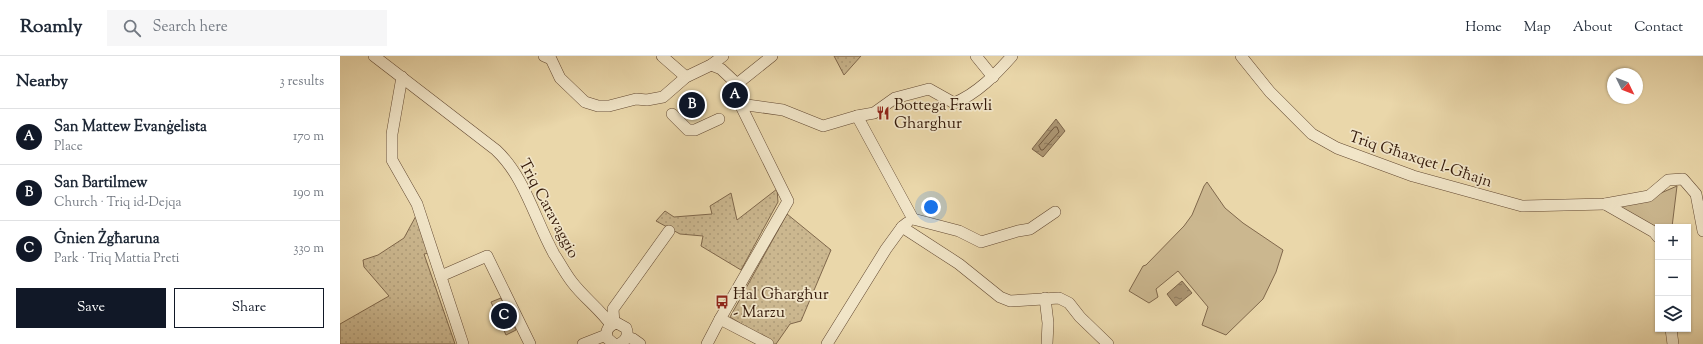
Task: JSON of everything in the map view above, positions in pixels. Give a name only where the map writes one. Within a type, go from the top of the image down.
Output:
[{"type":"street","name":"Triq Caravaggio","points":[[374,56],[388,61],[402,78],[506,159],[515,173],[554,253],[572,283],[603,314],[611,328]]},
{"type":"street","points":[[662,56],[686,77]]},
{"type":"street","points":[[549,57],[560,78],[585,102],[598,106],[609,106],[636,99],[647,100],[663,97],[686,77],[710,61],[723,56]]},
{"type":"street","points":[[737,84],[772,56]]},
{"type":"street","points":[[976,56],[993,77]]},
{"type":"street","points":[[740,104],[783,110],[824,126],[857,116],[874,113],[895,98],[929,89],[954,103],[961,100],[993,77],[1012,56]]},
{"type":"street","name":"Triq Għaxqet l-Għajn","points":[[1241,56],[1270,92],[1312,134],[1337,148],[1413,176],[1522,206],[1605,204],[1649,196],[1668,180],[1683,180],[1696,194],[1703,231]]},
{"type":"street","points":[[707,344],[788,201],[740,104],[737,84],[722,69],[710,61]]},
{"type":"street","points":[[402,78],[392,134],[392,160],[417,204],[463,344]]},
{"type":"street","points":[[672,114],[688,130],[695,130],[719,119]]},
{"type":"street","points":[[857,116],[913,219],[959,231],[981,242],[1018,230],[1030,229],[1055,212]]},
{"type":"street","points":[[1605,204],[1655,233]]},
{"type":"street","points":[[827,344],[886,249],[902,227],[913,219]]},
{"type":"street","points":[[902,227],[959,264],[1000,297],[1010,301],[1059,298],[1069,303],[1080,317],[1108,344]]},
{"type":"street","points":[[614,344],[609,341],[613,310],[669,231]]},
{"type":"street","points":[[441,276],[487,256],[530,344]]},
{"type":"street","points":[[1045,298],[1048,323],[1047,344]]},
{"type":"street","points":[[720,319],[768,344]]},
{"type":"street","points":[[583,344],[611,328],[623,326],[627,331],[622,342]]},
{"type":"street","points":[[1671,332],[1673,344]]},
{"type":"street","points":[[622,342],[634,338],[640,344]]},
{"type":"shaded area","points":[[834,56],[861,56],[844,75]]},
{"type":"shaded area","points":[[1207,182],[1225,208],[1243,223],[1283,250],[1276,272],[1263,299],[1226,335],[1202,325],[1208,307],[1178,271],[1156,289],[1158,297],[1149,303],[1129,291],[1143,266],[1146,265],[1184,226],[1192,215]]},
{"type":"shaded area","points":[[1677,186],[1672,224],[1655,224],[1655,228],[1617,205],[1645,200]]},
{"type":"shaded area","points":[[777,189],[778,202],[741,270],[701,246],[703,236],[680,234],[656,221],[665,211],[674,217],[712,214],[710,206],[731,193],[737,220]]},
{"type":"shaded area","points":[[417,214],[430,253],[424,254],[455,344],[340,344],[340,324],[389,296],[364,267],[363,260],[378,255],[404,238]]},
{"type":"shaded area","points":[[787,214],[831,250],[801,321],[790,324],[776,344],[774,344],[730,317]]},
{"type":"shaded area","points":[[501,298],[516,330],[506,335],[491,302]]},
{"type":"water","points":[[1056,119],[1065,131],[1043,157],[1032,149]]},
{"type":"water","points":[[1182,281],[1192,293],[1176,306],[1167,294]]},
{"type":"place","name":"San Mattew Evanġelista","points":[[735,95]]},
{"type":"place","name":"San Bartilmew","points":[[692,105]]},
{"type":"place","name":"Bottega Frawli Gharghur","points":[[883,113]]},
{"type":"place","name":"Ħal Għargħur - Marzu","points":[[722,302]]},
{"type":"place","name":"Ġnien Żgħaruna","points":[[504,316]]}]
